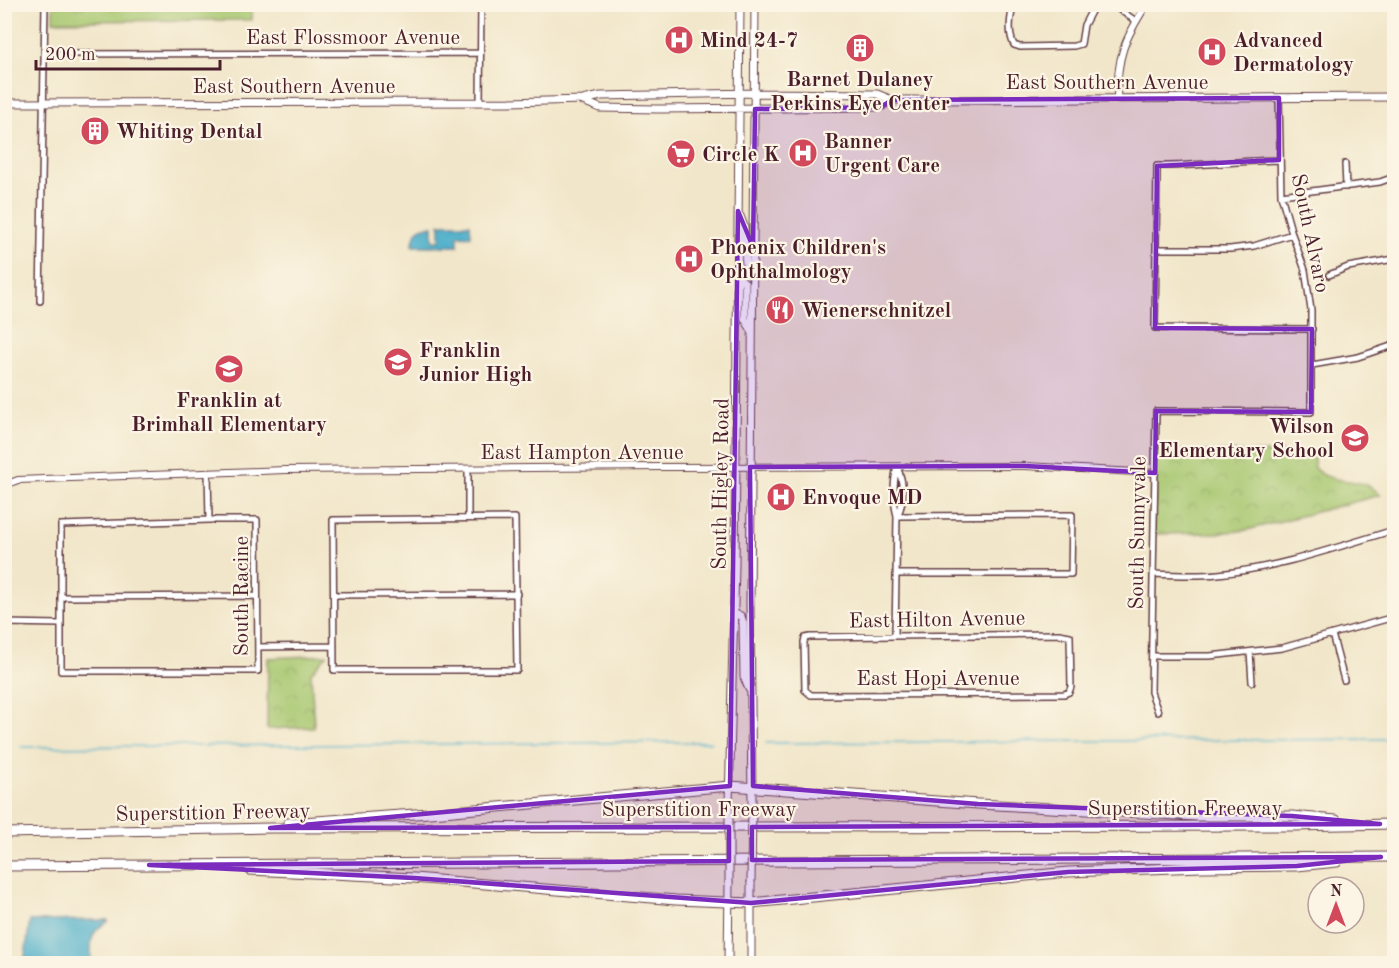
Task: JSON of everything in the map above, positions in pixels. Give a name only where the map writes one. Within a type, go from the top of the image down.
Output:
[{"type":"highway","points":[[270,828],[283,823],[443,812],[730,786],[989,804],[1197,816],[1292,816],[1380,824]]},
{"type":"highway","name":"Superstition Freeway","points":[[4,833],[270,828],[1395,824]]},
{"type":"highway","points":[[149,865],[414,878],[676,900],[751,903],[1068,872],[1298,866],[1381,857]]},
{"type":"highway","points":[[4,866],[1395,857]]},
{"type":"main road","name":"South Higley Road","points":[[728,963],[729,804],[735,614],[740,4]]},
{"type":"main road","name":"South Higley Road","points":[[751,963],[753,786],[750,467],[755,4]]},
{"type":"main road","name":"East Southern Avenue","points":[[4,103],[480,102],[583,100],[601,96],[754,93],[877,94],[892,100],[1395,97]]},
{"type":"main road","name":"East Southern Avenue","points":[[583,100],[600,108],[739,109],[881,107],[892,100]]},
{"type":"main road","points":[[738,211],[744,227],[746,266],[752,271]]},
{"type":"main road","points":[[738,276],[745,283],[745,319],[751,329]]},
{"type":"main road","points":[[735,614],[741,616],[743,623],[744,677],[751,694]]},
{"type":"street","points":[[40,302],[45,4]]},
{"type":"street","points":[[480,102],[481,4]]},
{"type":"street","points":[[1014,4],[1011,39],[1014,45],[1020,47],[1081,44],[1084,25],[1095,4]]},
{"type":"street","points":[[1111,4],[1136,21]]},
{"type":"street","points":[[1117,99],[1121,51],[1147,4]]},
{"type":"street","name":"East Flossmoor Avenue","points":[[45,54],[480,53]]},
{"type":"street","name":"South Alvaro","points":[[1156,411],[1311,412],[1312,329],[1305,270],[1281,195],[1279,98]]},
{"type":"street","points":[[1279,160],[1197,166],[1157,166],[1155,328],[1312,329]]},
{"type":"street","points":[[1345,164],[1346,187]]},
{"type":"street","points":[[1281,195],[1380,182],[1395,177]]},
{"type":"street","points":[[1156,249],[1230,249],[1254,246],[1292,234]]},
{"type":"street","points":[[1329,275],[1348,267],[1395,259]]},
{"type":"street","points":[[1312,364],[1358,357],[1395,345]]},
{"type":"street","name":"South Sunnyvale","points":[[1156,411],[1151,692],[1158,712]]},
{"type":"street","name":"East Hampton Avenue","points":[[4,601],[6,491],[10,483],[24,479],[208,472],[736,467],[1025,466],[1155,473]]},
{"type":"street","points":[[895,636],[897,467]]},
{"type":"street","points":[[897,467],[902,477],[902,508],[897,516]]},
{"type":"street","points":[[468,469],[468,518]]},
{"type":"street","name":"South Racine","points":[[60,624],[61,671],[258,671],[257,520],[209,520],[208,472]]},
{"type":"street","points":[[895,489],[902,490]]},
{"type":"street","points":[[896,574],[1071,574],[1072,515],[897,516]]},
{"type":"street","points":[[468,518],[515,518],[517,670],[334,670],[333,520],[468,518]]},
{"type":"street","points":[[4,623],[60,624],[61,525],[209,520]]},
{"type":"street","points":[[1153,574],[1219,574],[1258,568],[1395,530]]},
{"type":"street","points":[[334,595],[517,594]]},
{"type":"street","points":[[61,597],[257,596]]},
{"type":"street","points":[[1152,656],[1210,656],[1282,648],[1395,617]]},
{"type":"street","name":"East Hilton Avenue","points":[[807,694],[805,690],[805,638],[810,636],[1059,634],[1070,636],[1071,687],[1069,692]]},
{"type":"street","points":[[1332,634],[1344,680]]},
{"type":"street","points":[[258,647],[334,646]]},
{"type":"street","points":[[1250,652],[1252,682]]},
{"type":"street","name":"East Hopi Avenue","points":[[807,694],[1064,694],[1069,692]]},
{"type":"highlighted area","points":[[1279,98],[1279,160],[1157,166],[1155,328],[1312,329],[1311,412],[1156,411],[1155,473],[1025,466],[750,467],[753,786],[978,804],[1292,816],[1380,824],[752,827],[752,860],[1381,857],[1297,866],[1068,872],[751,903],[414,878],[149,865],[729,861],[729,827],[270,828],[730,786],[738,211],[753,247],[755,109],[881,107],[892,100]]},
{"type":"green space","points":[[53,5],[252,5],[252,20],[53,21]]},
{"type":"green space","points":[[936,5],[1014,5],[1013,7],[978,7],[977,10],[936,9]]},
{"type":"green space","points":[[1156,451],[1314,453],[1314,468],[1322,474],[1330,478],[1364,484],[1373,488],[1380,495],[1247,530],[1154,534]]},
{"type":"green space","points":[[327,655],[311,673],[314,727],[267,729],[268,658]]},
{"type":"water","points":[[440,224],[470,224],[471,236],[458,235],[458,246],[413,246],[414,237],[418,231],[428,226],[433,226],[433,241],[440,241]]},
{"type":"water","points":[[108,920],[97,930],[92,939],[91,963],[24,963],[30,921]]},
{"type":"waterway","points":[[766,743],[1394,739]]},
{"type":"waterway","points":[[21,747],[711,742]]},
{"type":"place","name":"Mind 24-7","points":[[679,40]]},
{"type":"place","name":"Barnet Dulaney Perkins Eye Center","points":[[860,48]]},
{"type":"place","name":"Advanced Dermatology","points":[[1212,52]]},
{"type":"place","name":"Whiting Dental","points":[[95,131]]},
{"type":"place","name":"Banner Urgent Care","points":[[803,153]]},
{"type":"place","name":"Circle K","points":[[681,154]]},
{"type":"place","name":"Phoenix Children's Ophthalmology","points":[[689,259]]},
{"type":"place","name":"Wienerschnitzel","points":[[780,310]]},
{"type":"place","name":"Franklin Junior High","points":[[398,362]]},
{"type":"place","name":"Franklin at Brimhall Elementary","points":[[229,369]]},
{"type":"place","name":"Wilson Elementary School","points":[[1355,438]]},
{"type":"place","name":"Envoque MD","points":[[781,497]]}]
